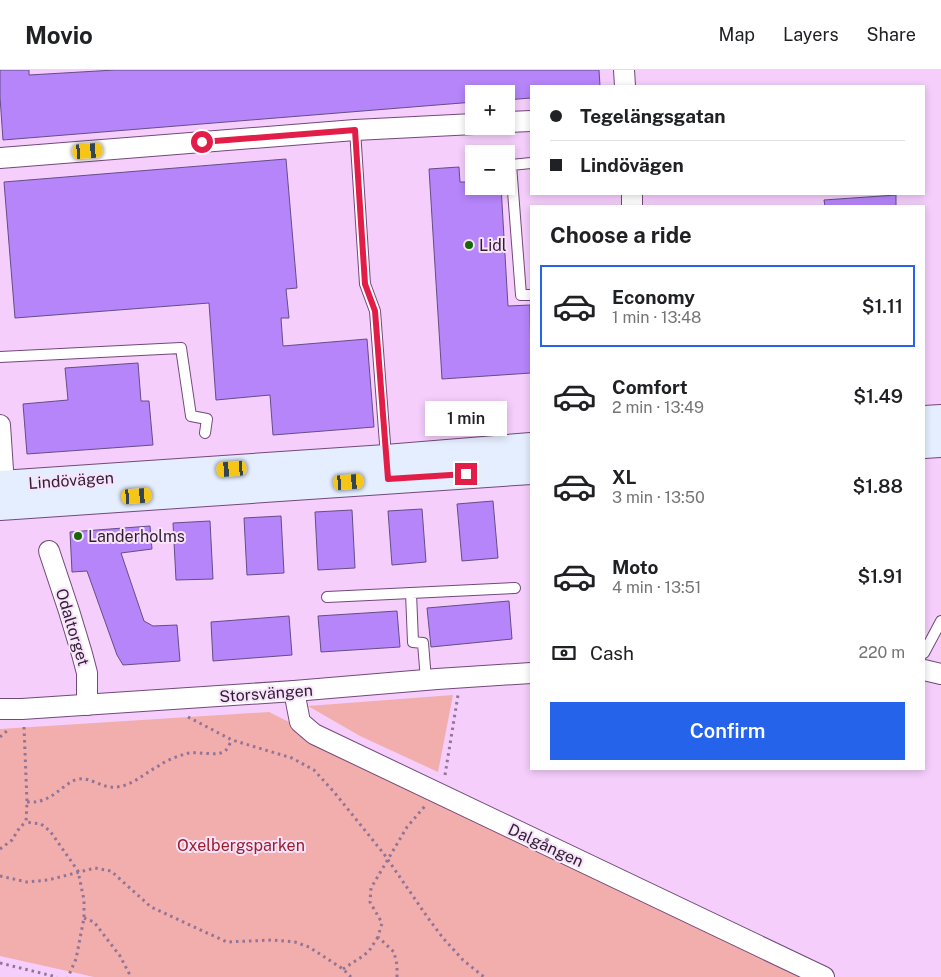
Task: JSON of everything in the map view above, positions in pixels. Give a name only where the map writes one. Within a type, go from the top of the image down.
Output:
[{"type":"main road","points":[[925,420],[941,419]]},
{"type":"main road","points":[[925,444],[941,443]]},
{"type":"main road","name":"Lindövägen","points":[[387,469],[530,447]]},
{"type":"main road","name":"Lindövägen","points":[[1,494],[387,469],[530,470]]},
{"type":"street","points":[[624,70],[625,85]]},
{"type":"street","points":[[515,122],[530,121]]},
{"type":"street","points":[[0,158],[355,130],[465,124]]},
{"type":"street","points":[[0,425],[1,494]]},
{"type":"street","name":"Odaltorget","points":[[49,551],[82,654],[86,673],[87,705]]},
{"type":"street","points":[[925,670],[941,674]]},
{"type":"street","name":"Storsvängen","points":[[0,709],[294,691],[530,673]]},
{"type":"street","name":"Dalgången","points":[[294,691],[300,722],[314,734],[813,975]]},
{"type":"lane","points":[[355,130],[365,284],[375,311],[387,469]]},
{"type":"lane","points":[[530,163],[511,164],[522,295],[530,295]]},
{"type":"lane","points":[[0,357],[182,348],[191,416],[207,419],[205,433]]},
{"type":"lane","points":[[327,597],[515,588]]},
{"type":"lane","points":[[410,593],[413,642],[423,643],[426,680]]},
{"type":"lane","points":[[925,651],[941,621]]},
{"type":"path","points":[[343,970],[369,951],[378,937],[382,922],[370,902],[371,888],[407,827],[424,807],[444,777],[460,678]]},
{"type":"path","points":[[22,709],[27,802],[26,822]]},
{"type":"path","points":[[188,717],[232,740],[292,758],[314,770],[388,859],[443,938],[462,960],[484,977]]},
{"type":"path","points":[[27,802],[37,802],[49,798],[79,779],[115,788],[126,785],[167,761],[186,753],[219,754],[225,751],[232,740]]},
{"type":"path","points":[[0,849],[12,840],[20,827],[26,822],[42,824],[50,832],[78,873],[84,900],[84,918],[76,959],[68,977]]},
{"type":"path","points":[[0,876],[27,882],[48,880],[95,868],[111,870],[152,906],[227,942],[273,940],[295,942],[309,947],[351,977]]},
{"type":"path","points":[[84,918],[94,922],[120,956],[131,977]]},
{"type":"path","points":[[378,937],[394,952],[398,977]]},
{"type":"path","points":[[0,963],[57,977]]},
{"type":"green space","points":[[453,695],[438,772],[360,736],[308,706]]},
{"type":"green space","name":"Oxelbergsparken","points":[[269,712],[800,977],[94,977],[0,956],[0,729]]},
{"type":"building","points":[[0,70],[29,70],[29,75],[115,70],[599,70],[600,85],[530,85],[530,98],[515,99],[515,85],[465,85],[465,103],[3,140]]},
{"type":"building","points":[[286,159],[297,288],[286,289],[289,318],[281,318],[283,346],[367,339],[374,427],[273,435],[270,395],[216,400],[209,303],[15,318],[4,182]]},
{"type":"building","name":"Lidl","points":[[459,167],[460,182],[465,182],[465,195],[502,195],[508,306],[530,305],[530,373],[442,379],[429,169]]},
{"type":"building","points":[[896,195],[896,205],[825,205],[824,200]]},
{"type":"building","points":[[138,363],[141,401],[149,401],[153,445],[27,454],[23,404],[68,400],[65,368]]},
{"type":"building","points":[[493,501],[498,558],[462,561],[457,504]]},
{"type":"building","points":[[422,509],[426,562],[392,565],[388,511]]},
{"type":"building","points":[[352,510],[355,568],[318,570],[315,512]]},
{"type":"building","points":[[281,516],[284,573],[247,575],[244,518]]},
{"type":"building","points":[[210,521],[213,579],[176,580],[173,523]]},
{"type":"building","points":[[150,526],[152,549],[121,553],[144,621],[153,626],[177,625],[180,661],[123,665],[117,655],[87,571],[72,572],[70,532]]},
{"type":"building","points":[[509,601],[512,639],[431,647],[427,608]]},
{"type":"building","points":[[397,611],[400,647],[321,652],[318,616]]},
{"type":"building","points":[[289,616],[292,655],[213,661],[211,622]]},
{"type":"place","name":"Lidl","points":[[469,245]]},
{"type":"place","name":"Landerholms","points":[[78,536]]},
{"type":"route","points":[[202,142],[355,130],[365,284],[375,311],[388,479],[466,474]]}]
